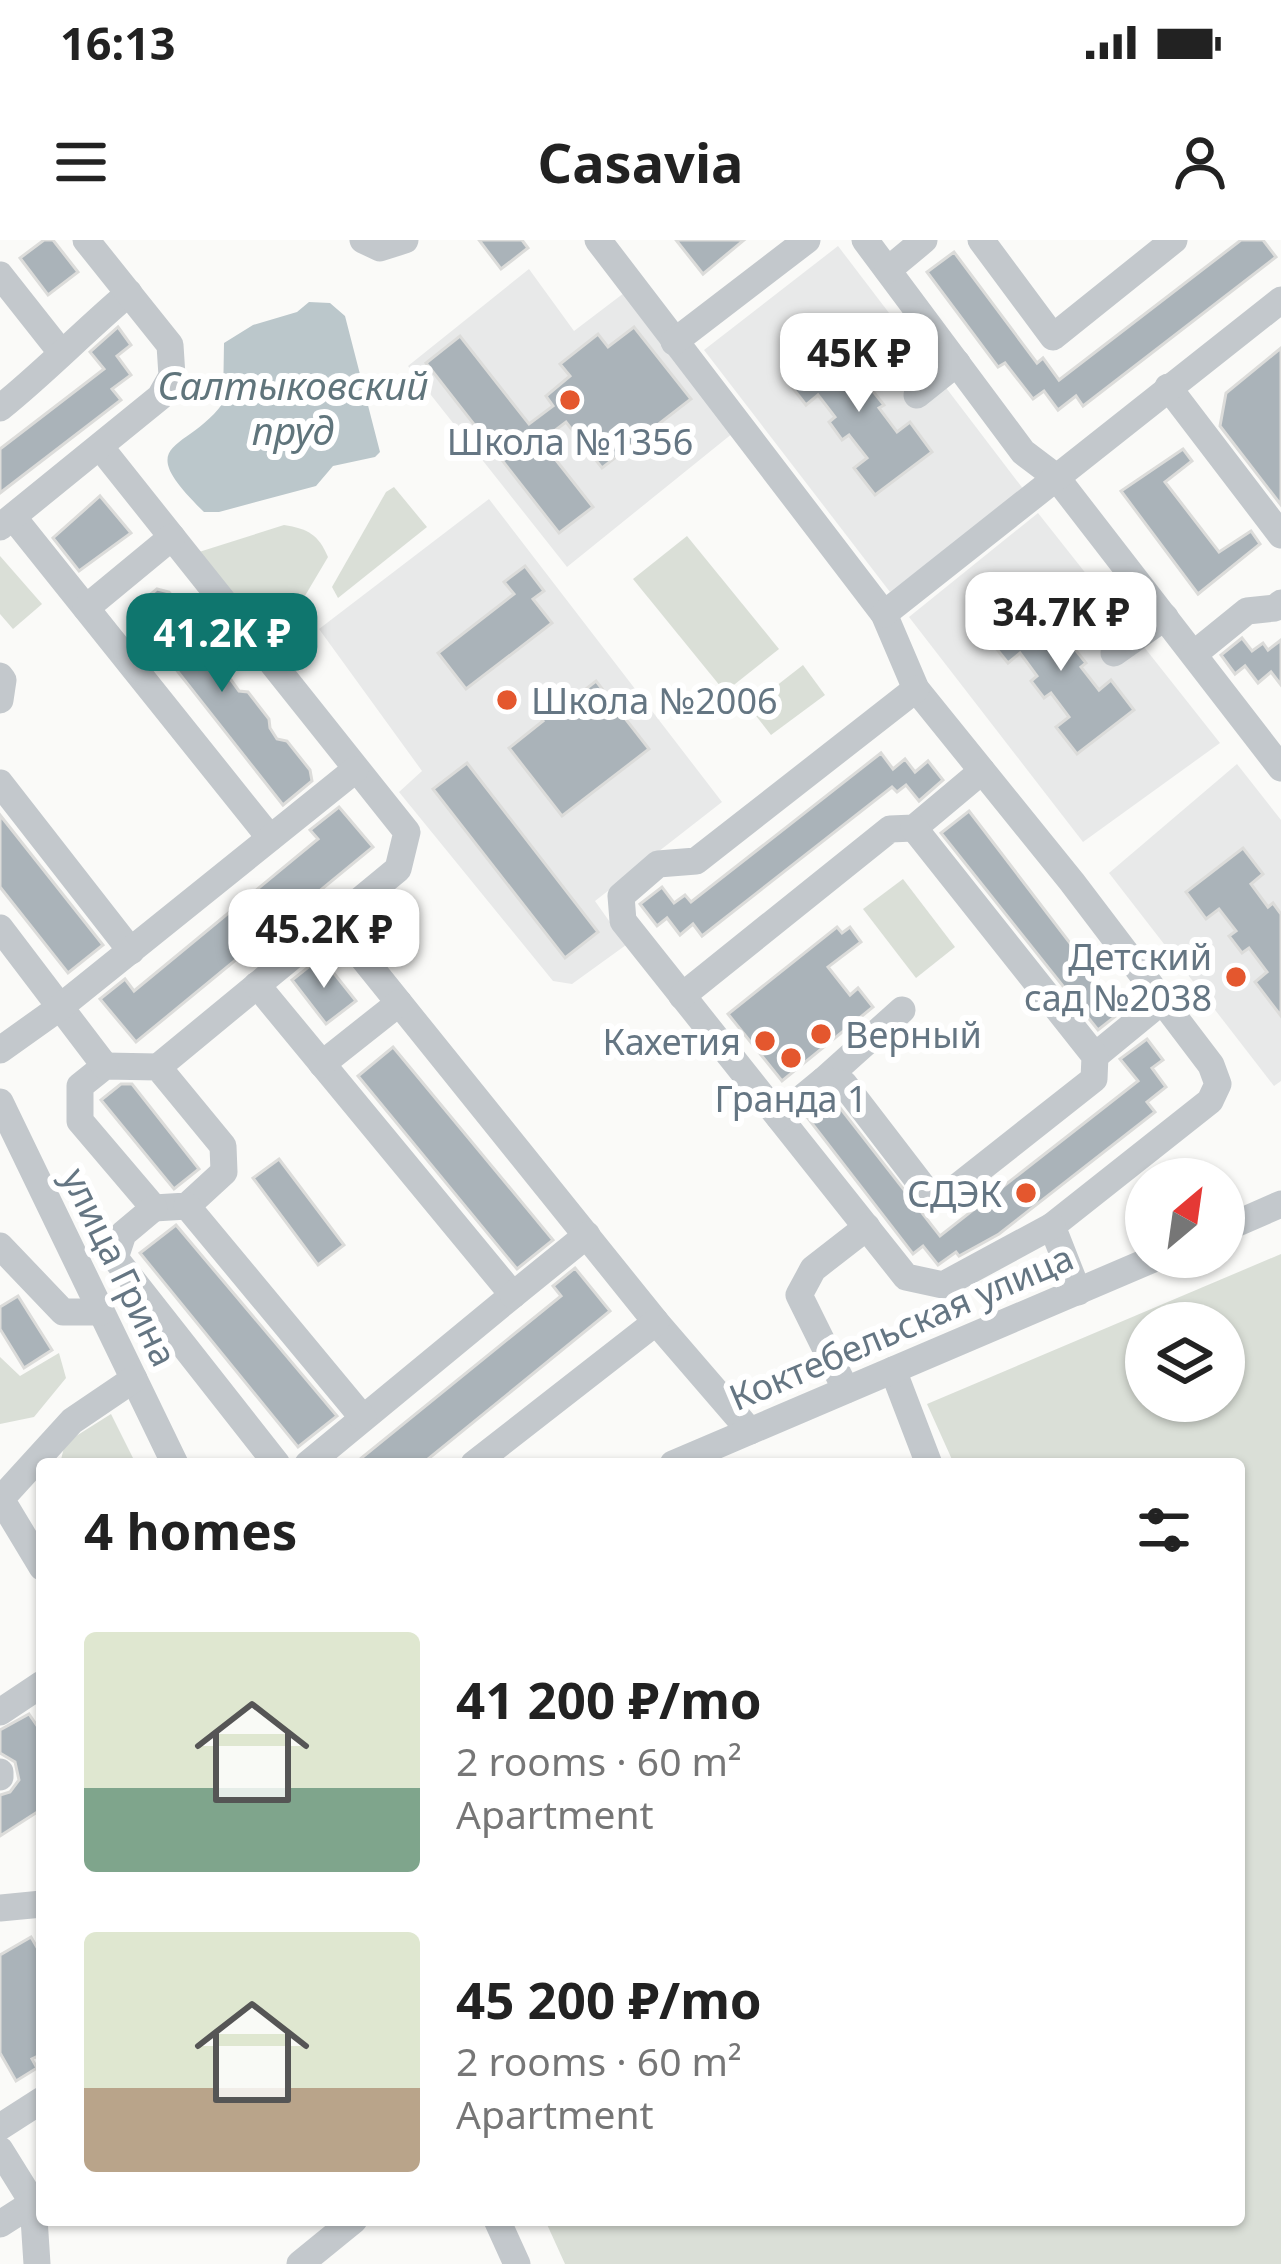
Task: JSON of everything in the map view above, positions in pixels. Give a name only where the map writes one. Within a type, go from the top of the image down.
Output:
[{"type":"street","points":[[86,240],[170,345],[172,376],[160,397],[7,522],[86,608],[270,838]]},
{"type":"street","points":[[363,240],[380,248],[405,240]]},
{"type":"street","points":[[598,240],[884,614],[916,689],[1211,1065],[1217,1084],[1210,1101],[1052,1226],[943,1285],[906,1277],[623,921],[620,896],[658,864],[696,862],[916,689]]},
{"type":"street","points":[[674,342],[807,240]]},
{"type":"street","points":[[865,240],[1023,452],[1056,477],[1194,654],[1267,728],[1281,768]]},
{"type":"street","points":[[888,270],[925,240]]},
{"type":"street","points":[[981,240],[1053,337],[1174,240]]},
{"type":"street","points":[[0,275],[60,352]]},
{"type":"street","points":[[0,408],[50,368],[60,352],[128,293]]},
{"type":"street","points":[[884,614],[1281,300]]},
{"type":"street","points":[[917,394],[957,363]]},
{"type":"street","points":[[1168,387],[1281,535]]},
{"type":"street","points":[[101,448],[406,832],[398,868],[158,1067],[104,1066],[80,1086],[80,1121],[154,1208]]},
{"type":"street","points":[[86,608],[172,537]]},
{"type":"street","points":[[1194,654],[1247,611],[1281,603]]},
{"type":"street","points":[[1114,653],[1165,617]]},
{"type":"street","points":[[0,676],[0,700]]},
{"type":"street","points":[[0,1050],[356,770]]},
{"type":"street","points":[[682,996],[890,830],[914,828],[982,771]]},
{"type":"street","points":[[0,783],[130,950]]},
{"type":"street","points":[[824,1080],[844,1084],[930,1196],[952,1191],[1094,1079],[1095,1056],[914,828]]},
{"type":"street","points":[[334,922],[656,1322],[750,1431]]},
{"type":"street","points":[[0,928],[104,1066]]},
{"type":"street","points":[[257,985],[513,1295]]},
{"type":"street","points":[[1095,1056],[1162,1001]]},
{"type":"street","points":[[322,1064],[399,1003]]},
{"type":"street","points":[[779,1117],[902,1010]]},
{"type":"street","points":[[158,1067],[223,1146],[224,1172],[187,1206],[154,1208],[123,1234],[116,1258],[272,1458]]},
{"type":"street","name":"улица Грина","points":[[0,1102],[172,1458]]},
{"type":"street","points":[[1245,1219],[1281,1204]]},
{"type":"street","points":[[187,1206],[363,1418]]},
{"type":"street","points":[[1052,1226],[1078,1292]]},
{"type":"street","points":[[846,1390],[800,1294],[813,1269],[867,1227]]},
{"type":"street","points":[[315,1458],[587,1235]]},
{"type":"street","points":[[0,1246],[63,1312],[101,1312]]},
{"type":"street","name":"Коктебельская улица","points":[[687,1458],[1125,1271]]},
{"type":"street","points":[[482,1458],[656,1322]]},
{"type":"street","points":[[893,1370],[927,1458]]},
{"type":"street","points":[[47,1458],[71,1421],[134,1379]]},
{"type":"street","points":[[0,1462],[36,1461]]},
{"type":"street","points":[[36,1469],[1,1499],[36,1558]]},
{"type":"street","points":[[0,1712],[36,1688]]},
{"type":"street","points":[[0,1908],[36,1905]]},
{"type":"street","points":[[0,2127],[36,2104]]},
{"type":"street","points":[[0,2150],[33,2203],[37,2264]]},
{"type":"street","points":[[0,2224],[33,2203]]},
{"type":"street","points":[[300,2264],[347,2226]]},
{"type":"street","points":[[500,2226],[518,2264]]},
{"type":"shaded area","points":[[838,246],[1024,490],[890,592],[704,350]]},
{"type":"shaded area","name":"Школа №1356","points":[[529,269],[574,331],[624,293],[733,433],[567,567],[408,366]]},
{"type":"shaded area","points":[[394,487],[427,527],[338,598],[332,587],[386,492]]},
{"type":"shaded area","name":"Школа №2006","points":[[489,499],[722,802],[595,901],[626,945],[572,984],[553,981],[399,792],[422,771],[319,629]]},
{"type":"shaded area","points":[[1038,513],[1220,743],[1083,842],[909,617]]},
{"type":"shaded area","points":[[284,525],[311,534],[328,557],[274,648],[199,552]]},
{"type":"shaded area","points":[[687,536],[779,649],[725,692],[633,579]]},
{"type":"shaded area","points":[[0,556],[42,604],[13,629],[0,614]]},
{"type":"shaded area","points":[[803,665],[825,695],[771,735],[749,707]]},
{"type":"shaded area","name":"Детский сад №2038","points":[[1237,764],[1281,820],[1281,1081],[1274,1086],[1109,873]]},
{"type":"shaded area","points":[[903,879],[955,947],[916,978],[863,909]]},
{"type":"shaded area","points":[[1281,1254],[1281,2264],[565,2264],[548,2226],[1245,2226],[1245,1458],[951,1458],[927,1404],[1125,1320],[1125,1422],[1245,1422],[1245,1302],[1168,1302],[1224,1278],[1245,1278],[1245,1269]]},
{"type":"shaded area","points":[[59,1353],[66,1378],[34,1417],[0,1424],[0,1357],[20,1376]]},
{"type":"shaded area","points":[[111,1414],[133,1458],[61,1458],[65,1443]]},
{"type":"water","name":"Салтыковский пруд","points":[[309,302],[330,303],[345,316],[380,452],[333,466],[316,486],[204,512],[170,471],[168,459],[172,449],[223,403],[224,343],[253,325],[297,312]]},
{"type":"building","points":[[44,240],[53,240],[78,272],[48,295],[20,258]]},
{"type":"building","points":[[479,240],[522,240],[528,248],[501,269]]},
{"type":"building","points":[[676,240],[744,240],[703,274]]},
{"type":"building","points":[[1241,240],[1263,240],[1276,257],[1083,406],[1076,396],[1058,410],[1044,391],[1033,399],[1005,363],[998,367],[927,272],[954,252],[1037,363],[1043,358],[1059,380]]},
{"type":"building","points":[[118,327],[131,345],[117,356],[131,375],[112,389],[121,400],[0,493],[0,449],[104,369],[90,352]]},
{"type":"building","points":[[634,327],[691,399],[602,468],[566,422],[541,441],[593,507],[559,533],[426,363],[460,336],[529,424],[553,406],[546,396],[570,376],[560,364],[598,334],[608,347]]},
{"type":"building","points":[[842,335],[862,361],[850,370],[884,405],[879,408],[897,432],[910,422],[932,452],[875,495],[854,468],[867,458],[849,435],[842,440],[829,422],[835,417],[818,395],[806,405],[785,378]]},
{"type":"building","points":[[1281,348],[1281,505],[1220,426],[1226,393]]},
{"type":"building","points":[[1183,449],[1192,461],[1165,482],[1219,552],[1251,531],[1260,544],[1198,594],[1121,491]]},
{"type":"building","points":[[100,496],[131,533],[79,571],[53,538]]},
{"type":"building","points":[[525,566],[544,591],[533,599],[552,623],[466,689],[438,653],[514,594],[504,582]]},
{"type":"building","points":[[157,589],[169,592],[191,619],[194,633],[227,665],[226,673],[239,691],[248,692],[269,719],[277,739],[287,741],[310,770],[312,781],[283,805],[130,611]]},
{"type":"building","points":[[1044,593],[1064,619],[1052,629],[1086,663],[1081,667],[1099,690],[1111,680],[1134,710],[1077,754],[1056,727],[1069,717],[1051,693],[1044,698],[1031,681],[1037,676],[1020,653],[1008,663],[987,637]]},
{"type":"building","points":[[1242,638],[1252,651],[1263,643],[1268,650],[1281,640],[1281,685],[1271,672],[1258,683],[1245,666],[1235,674],[1221,655]]},
{"type":"building","points":[[596,681],[649,749],[562,816],[509,748],[543,721],[532,707],[546,696],[558,711]]},
{"type":"building","points":[[881,753],[893,769],[905,759],[915,772],[928,761],[943,780],[919,801],[906,785],[897,792],[892,787],[702,936],[693,924],[680,935],[667,918],[657,926],[640,904],[662,887],[674,903],[685,895],[691,902]]},
{"type":"building","points":[[467,763],[598,932],[565,958],[433,789]]},
{"type":"building","points":[[339,807],[373,847],[136,1042],[100,999],[125,979],[134,991],[318,839],[310,830]]},
{"type":"building","points":[[969,811],[1122,1011],[1098,1030],[941,833]]},
{"type":"building","points":[[0,815],[103,945],[68,973],[0,887]]},
{"type":"building","points":[[1243,848],[1263,874],[1251,884],[1268,907],[1273,903],[1281,914],[1281,1016],[1255,982],[1267,972],[1249,948],[1242,953],[1229,936],[1236,931],[1219,909],[1206,919],[1186,892]]},
{"type":"building","points":[[837,927],[842,933],[850,927],[861,942],[828,967],[850,995],[858,988],[873,1007],[782,1081],[728,1014]]},
{"type":"building","points":[[321,957],[356,1001],[326,1024],[292,980]]},
{"type":"building","points":[[1147,1039],[1163,1060],[1152,1068],[1166,1087],[1147,1102],[1155,1112],[999,1234],[938,1265],[923,1246],[913,1254],[807,1117],[834,1100],[940,1236],[1138,1081],[1120,1059]]},
{"type":"building","points":[[393,1047],[553,1240],[517,1269],[358,1076]]},
{"type":"building","points":[[121,1084],[132,1084],[199,1169],[174,1189],[101,1100]]},
{"type":"building","points":[[279,1159],[344,1245],[318,1265],[253,1178]]},
{"type":"building","points":[[176,1225],[337,1416],[298,1447],[140,1253]]},
{"type":"building","points":[[575,1268],[610,1311],[429,1458],[361,1458],[561,1296],[553,1286]]},
{"type":"building","points":[[18,1296],[52,1350],[24,1368],[0,1329],[0,1307]]},
{"type":"building","points":[[29,1714],[36,1724],[36,1813],[0,1836],[0,1795],[10,1792],[19,1780],[15,1762],[0,1753],[0,1730]]},
{"type":"building","points":[[31,1937],[36,1946],[36,2057],[32,2059],[36,2069],[16,2081],[0,2053],[0,1955]]},
{"type":"place","name":"Школа №1356","points":[[570,400]]},
{"type":"place","name":"Школа №2006","points":[[507,700]]},
{"type":"place","name":"Детский сад №2038","points":[[1236,977]]},
{"type":"place","name":"Верный","points":[[821,1034]]},
{"type":"place","name":"Кахетия","points":[[765,1041]]},
{"type":"place","name":"Гранда 1","points":[[791,1058]]},
{"type":"place","name":"СДЭК","points":[[1026,1193]]}]
